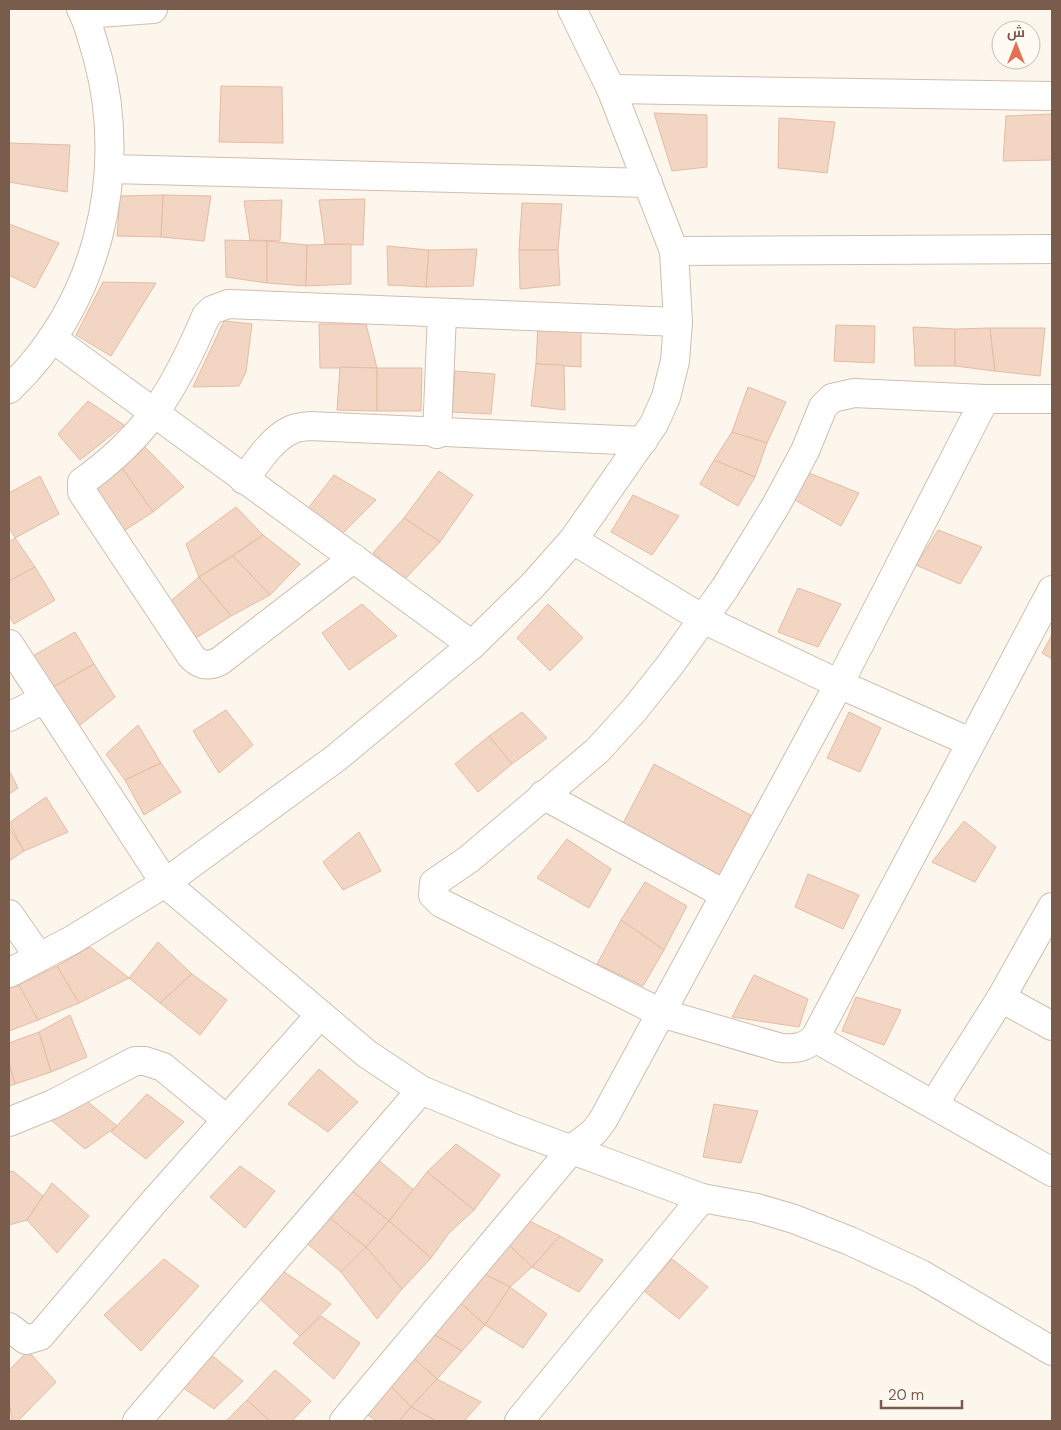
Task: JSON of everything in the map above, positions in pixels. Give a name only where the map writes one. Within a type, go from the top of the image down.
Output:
[{"type":"street","points":[[9,389],[34,362],[52,338],[77,294],[96,246],[107,195],[110,169],[110,137],[106,99],[98,61],[82,11],[153,9]]},
{"type":"street","points":[[9,973],[123,911],[166,883],[336,758],[472,646],[533,586],[572,540],[643,441],[662,410],[675,361],[678,322],[674,251],[611,89],[572,9]]},
{"type":"street","points":[[611,89],[1052,96]]},
{"type":"street","points":[[110,169],[648,183]]},
{"type":"street","points":[[674,251],[1052,249]]},
{"type":"street","points":[[354,558],[220,661],[211,665],[203,665],[195,661],[81,488],[82,482],[116,456],[155,414],[186,363],[206,316],[220,306],[228,304],[678,322]]},
{"type":"street","points":[[437,434],[442,314]]},
{"type":"street","points":[[52,338],[472,646]]},
{"type":"street","points":[[1052,400],[854,393],[832,398],[823,407],[805,451],[775,507],[725,588],[670,665],[598,750],[469,859],[434,884],[432,895],[441,903],[661,1013],[782,1048],[802,1047],[815,1038],[1052,590]]},
{"type":"street","points":[[344,1421],[572,1150],[594,1132],[604,1120],[724,894],[839,684],[985,399]]},
{"type":"street","points":[[244,480],[276,440],[292,429],[310,426],[437,434],[643,441]]},
{"type":"street","points":[[572,540],[702,619],[839,684],[970,742]]},
{"type":"street","points":[[9,644],[166,883],[319,1016],[367,1054],[421,1090],[513,1128],[702,1198],[766,1211],[850,1240],[921,1274],[1052,1350]]},
{"type":"street","points":[[9,717],[44,699]]},
{"type":"street","points":[[543,795],[724,894]]},
{"type":"street","points":[[934,1104],[1001,998],[1052,907]]},
{"type":"street","points":[[9,914],[39,957]]},
{"type":"street","points":[[1001,998],[1052,1026]]},
{"type":"street","points":[[9,1327],[26,1340],[40,1336],[226,1119],[319,1016]]},
{"type":"street","points":[[815,1038],[1052,1172]]},
{"type":"street","points":[[9,1122],[53,1104],[135,1061],[145,1061],[163,1067],[226,1119]]},
{"type":"street","points":[[138,1421],[421,1090]]},
{"type":"street","points":[[519,1421],[702,1198]]},
{"type":"building","points":[[221,86],[282,87],[283,143],[219,142]]},
{"type":"building","points":[[654,113],[707,115],[707,167],[672,171]]},
{"type":"building","points":[[1052,114],[1052,160],[1003,161],[1006,116]]},
{"type":"building","points":[[779,118],[835,122],[827,173],[778,168]]},
{"type":"building","points":[[9,143],[70,145],[67,192],[9,182]]},
{"type":"building","points":[[163,195],[211,196],[204,241],[161,237]]},
{"type":"building","points":[[163,195],[161,237],[117,236],[120,196]]},
{"type":"building","points":[[365,199],[363,245],[325,244],[319,200]]},
{"type":"building","points":[[282,200],[280,241],[250,240],[244,201]]},
{"type":"building","points":[[522,203],[562,204],[558,250],[519,250]]},
{"type":"building","points":[[9,224],[59,243],[35,288],[9,275]]},
{"type":"building","points":[[225,240],[267,241],[267,283],[226,277]]},
{"type":"building","points":[[267,241],[307,245],[306,286],[267,283]]},
{"type":"building","points":[[351,244],[351,284],[306,286],[307,245]]},
{"type":"building","points":[[387,246],[429,250],[426,287],[388,285]]},
{"type":"building","points":[[477,249],[473,286],[426,287],[429,250]]},
{"type":"building","points":[[519,250],[558,250],[560,285],[520,289]]},
{"type":"building","points":[[103,282],[156,283],[111,356],[76,335]]},
{"type":"building","points":[[224,321],[252,324],[246,372],[239,386],[193,387]]},
{"type":"building","points":[[319,324],[366,324],[377,368],[320,368]]},
{"type":"building","points":[[538,324],[581,329],[581,367],[536,364]]},
{"type":"building","points":[[836,325],[875,326],[874,363],[834,361]]},
{"type":"building","points":[[913,327],[955,329],[955,366],[915,366]]},
{"type":"building","points":[[990,328],[995,371],[955,366],[955,329]]},
{"type":"building","points":[[990,328],[1045,328],[1040,376],[995,371]]},
{"type":"building","points":[[536,364],[564,365],[565,410],[531,406]]},
{"type":"building","points":[[340,367],[377,368],[377,411],[337,410]]},
{"type":"building","points":[[377,368],[422,368],[421,411],[377,411]]},
{"type":"building","points":[[455,371],[495,374],[491,414],[452,412]]},
{"type":"building","points":[[748,387],[786,402],[767,443],[732,432]]},
{"type":"building","points":[[88,401],[124,425],[80,460],[58,434]]},
{"type":"building","points":[[732,432],[767,443],[755,477],[714,460]]},
{"type":"building","points":[[144,446],[184,487],[153,512],[122,468]]},
{"type":"building","points":[[714,460],[755,477],[738,506],[700,484]]},
{"type":"building","points":[[122,468],[153,512],[116,536],[88,492]]},
{"type":"building","points":[[439,471],[473,495],[440,542],[404,518]]},
{"type":"building","points":[[809,473],[859,493],[841,526],[795,500]]},
{"type":"building","points":[[334,475],[376,500],[342,534],[306,511]]},
{"type":"building","points":[[40,476],[59,514],[15,538],[9,527],[9,493]]},
{"type":"building","points":[[633,495],[679,516],[652,555],[611,532]]},
{"type":"building","points":[[236,507],[263,535],[199,577],[186,544]]},
{"type":"building","points":[[404,518],[440,542],[404,580],[373,553]]},
{"type":"building","points":[[938,530],[982,547],[960,584],[916,565]]},
{"type":"building","points":[[263,535],[300,564],[270,595],[233,556]]},
{"type":"building","points":[[15,538],[35,567],[9,581],[9,542]]},
{"type":"building","points":[[233,556],[270,595],[231,616],[199,577]]},
{"type":"building","points":[[35,567],[55,600],[14,624],[9,615],[9,581]]},
{"type":"building","points":[[199,577],[231,616],[191,641],[165,606]]},
{"type":"building","points":[[798,588],[841,604],[818,647],[778,632]]},
{"type":"building","points":[[362,604],[397,636],[349,670],[322,633]]},
{"type":"building","points":[[548,604],[583,638],[550,671],[517,638]]},
{"type":"building","points":[[75,632],[94,664],[53,687],[31,657]]},
{"type":"building","points":[[1052,635],[1052,659],[1042,653]]},
{"type":"building","points":[[94,664],[115,697],[79,726],[53,687]]},
{"type":"building","points":[[226,710],[253,745],[219,773],[193,731]]},
{"type":"building","points":[[522,712],[547,738],[512,764],[489,736]]},
{"type":"building","points":[[849,712],[881,728],[860,772],[827,758]]},
{"type":"building","points":[[138,725],[161,763],[125,780],[106,754]]},
{"type":"building","points":[[489,736],[512,764],[478,792],[455,764]]},
{"type":"building","points":[[161,763],[181,792],[144,815],[125,780]]},
{"type":"building","points":[[654,764],[758,819],[724,884],[620,829]]},
{"type":"building","points":[[9,770],[18,788],[9,794]]},
{"type":"building","points":[[46,797],[68,832],[24,851],[9,823]]},
{"type":"building","points":[[964,821],[996,847],[975,882],[932,862]]},
{"type":"building","points":[[9,827],[24,851],[9,861]]},
{"type":"building","points":[[359,832],[381,871],[343,890],[323,862]]},
{"type":"building","points":[[567,839],[611,869],[589,908],[537,878]]},
{"type":"building","points":[[808,874],[859,895],[843,929],[795,907]]},
{"type":"building","points":[[645,882],[687,906],[664,950],[621,920]]},
{"type":"building","points":[[621,920],[664,950],[643,986],[597,964]]},
{"type":"building","points":[[158,942],[192,974],[160,1003],[129,978]]},
{"type":"building","points":[[90,947],[129,978],[79,1003],[57,966]]},
{"type":"building","points":[[57,966],[79,1003],[38,1020],[19,985]]},
{"type":"building","points":[[192,974],[227,1000],[200,1035],[160,1003]]},
{"type":"building","points":[[754,975],[808,999],[799,1027],[732,1017]]},
{"type":"building","points":[[19,985],[38,1020],[9,1031],[9,989]]},
{"type":"building","points":[[856,997],[901,1010],[884,1045],[842,1031]]},
{"type":"building","points":[[70,1015],[87,1057],[51,1072],[39,1032]]},
{"type":"building","points":[[39,1032],[51,1072],[15,1084],[9,1064],[9,1043]]},
{"type":"building","points":[[9,1064],[15,1084],[9,1086]]},
{"type":"building","points":[[319,1069],[358,1102],[328,1132],[288,1104]]},
{"type":"building","points":[[147,1094],[184,1122],[146,1159],[111,1132]]},
{"type":"building","points":[[83,1098],[117,1126],[85,1149],[51,1120]]},
{"type":"building","points":[[714,1104],[758,1111],[741,1163],[703,1157]]},
{"type":"building","points":[[456,1144],[500,1175],[474,1210],[427,1172]]},
{"type":"building","points":[[377,1159],[414,1190],[389,1221],[348,1188]]},
{"type":"building","points":[[240,1166],[275,1191],[245,1228],[210,1197]]},
{"type":"building","points":[[13,1171],[43,1196],[27,1220],[9,1225],[9,1172]]},
{"type":"building","points":[[427,1172],[474,1210],[449,1233],[431,1258],[389,1221]]},
{"type":"building","points":[[52,1183],[89,1216],[57,1253],[27,1220]]},
{"type":"building","points":[[348,1188],[389,1221],[366,1247],[326,1215]]},
{"type":"building","points":[[326,1215],[366,1247],[341,1272],[303,1240]]},
{"type":"building","points":[[521,1217],[560,1236],[532,1267],[503,1239]]},
{"type":"building","points":[[389,1221],[431,1258],[402,1289],[366,1247]]},
{"type":"building","points":[[560,1236],[603,1260],[579,1292],[532,1267]]},
{"type":"building","points":[[503,1239],[532,1267],[510,1287],[477,1270]]},
{"type":"building","points":[[366,1247],[402,1289],[377,1319],[341,1272]]},
{"type":"building","points":[[164,1259],[199,1286],[141,1351],[104,1315]]},
{"type":"building","points":[[672,1259],[708,1287],[679,1319],[644,1291]]},
{"type":"building","points":[[477,1270],[510,1287],[485,1325],[453,1296]]},
{"type":"building","points":[[283,1271],[331,1304],[300,1336],[257,1296]]},
{"type":"building","points":[[510,1287],[547,1314],[523,1348],[485,1325]]},
{"type":"building","points":[[453,1296],[485,1325],[462,1351],[428,1331]]},
{"type":"building","points":[[321,1316],[360,1343],[334,1379],[293,1343]]},
{"type":"building","points":[[428,1331],[462,1351],[437,1379],[408,1353]]},
{"type":"building","points":[[28,1351],[56,1382],[18,1421],[12,1421],[9,1400],[9,1370]]},
{"type":"building","points":[[209,1353],[243,1381],[214,1409],[182,1387]]},
{"type":"building","points":[[408,1353],[437,1379],[411,1407],[383,1378]]},
{"type":"building","points":[[275,1370],[311,1401],[292,1421],[270,1421],[247,1400]]},
{"type":"building","points":[[383,1378],[411,1407],[399,1421],[377,1421],[363,1412]]},
{"type":"building","points":[[437,1379],[481,1402],[464,1421],[436,1421],[411,1407]]},
{"type":"building","points":[[247,1400],[270,1421],[226,1421]]},
{"type":"building","points":[[411,1407],[436,1421],[399,1421]]}]
